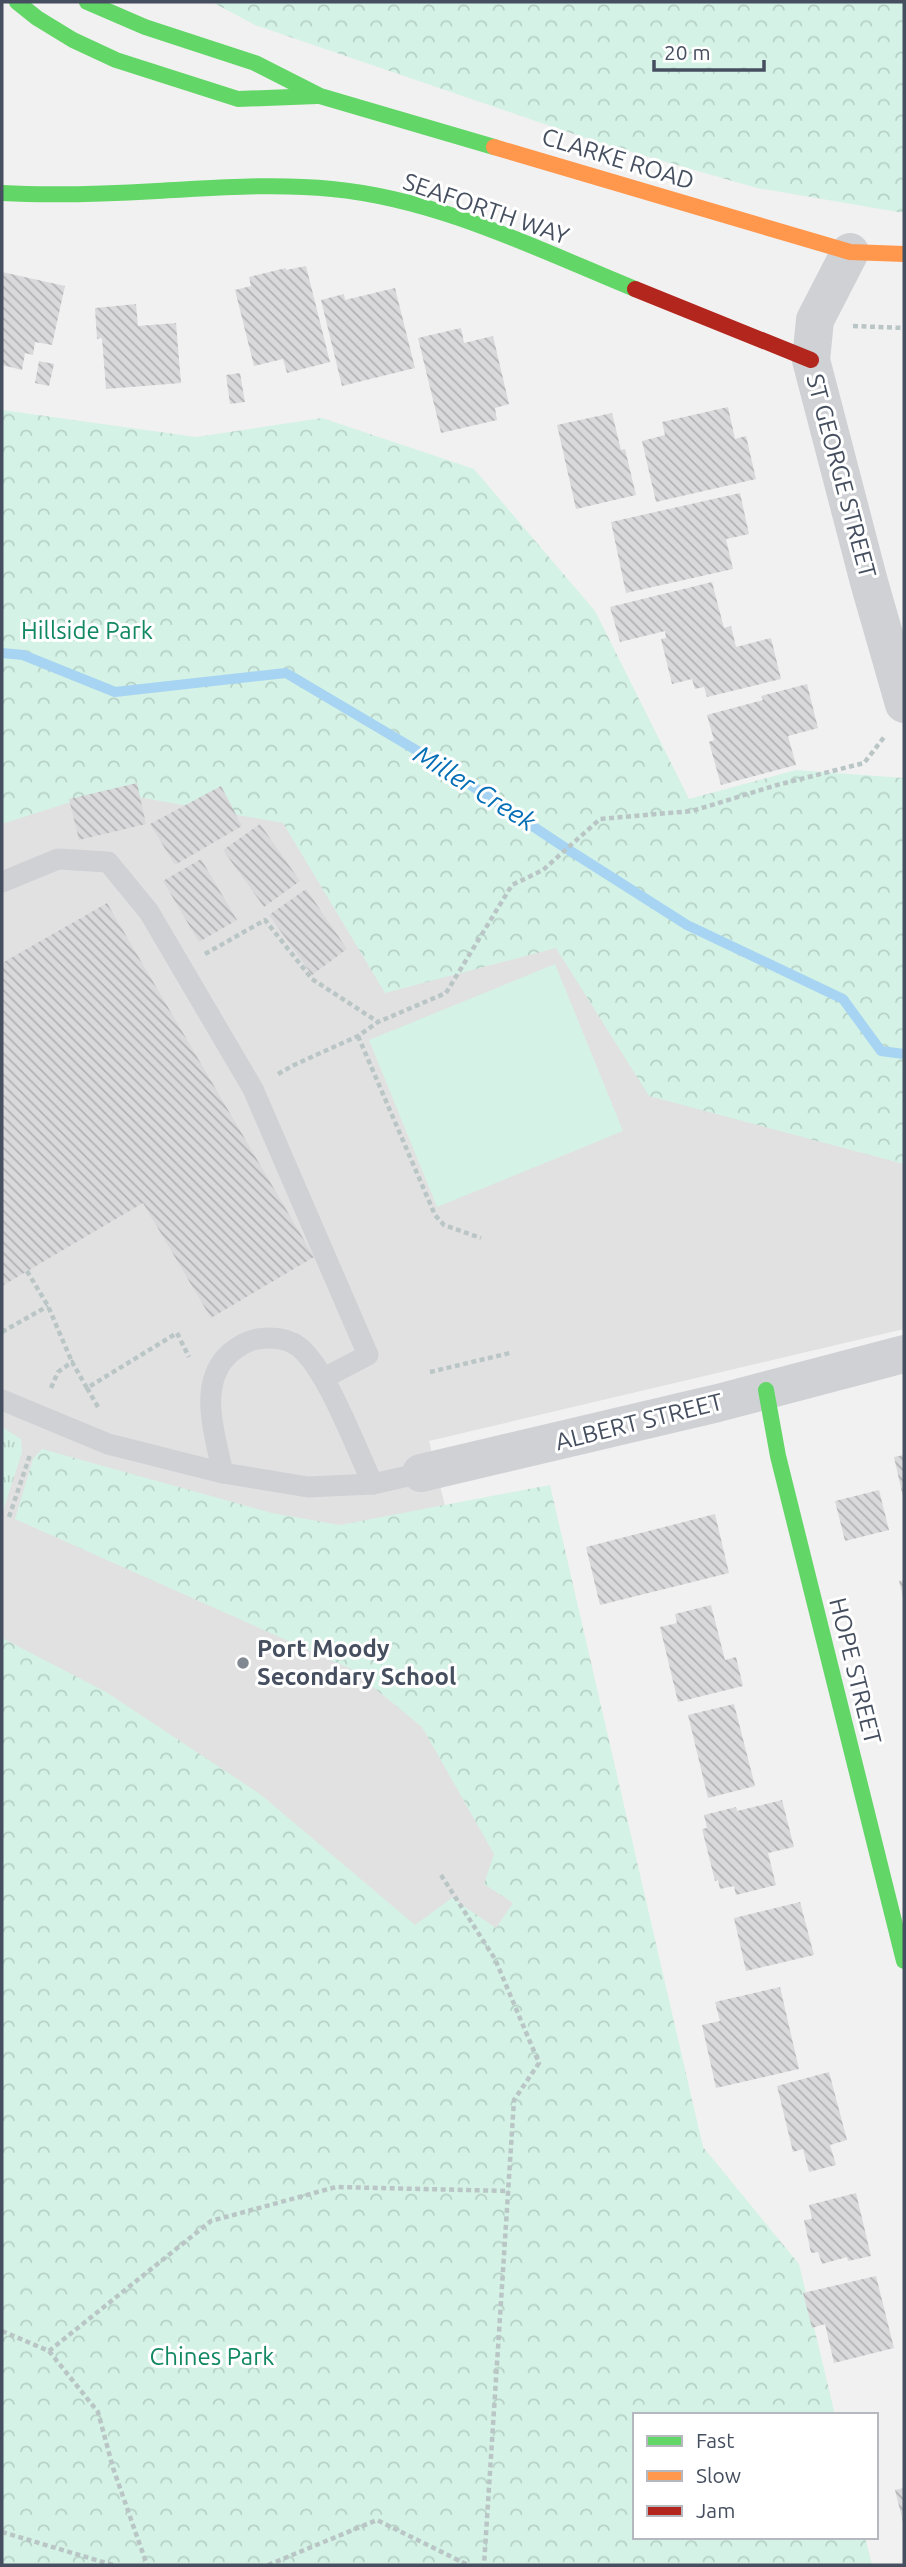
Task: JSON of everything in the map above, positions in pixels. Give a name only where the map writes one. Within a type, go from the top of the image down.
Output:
[{"type":"street","name":"CLARKE ROAD","points":[[17,2],[73,40],[116,61],[238,99],[320,96]]},
{"type":"street","name":"CLARKE ROAD","points":[[87,2],[156,32],[249,60],[320,96],[850,252],[904,254]]},
{"type":"street","name":"SEAFORTH WAY","points":[[2,193],[44,197],[101,196],[311,187],[377,195],[419,205],[476,224],[811,360]]},
{"type":"street","name":"ST GEORGE STREET","points":[[850,252],[815,320],[811,360],[869,582],[896,718]]},
{"type":"street","name":"ALBERT STREET","points":[[421,1473],[904,1354]]},
{"type":"street","name":"HOPE STREET","points":[[766,1390],[778,1456],[904,1961]]},
{"type":"lane","points":[[2,882],[58,859],[108,862],[149,912],[253,1089],[368,1355],[324,1378]]},
{"type":"lane","points":[[223,1472],[211,1422],[210,1399],[215,1378],[225,1359],[238,1347],[254,1340],[282,1339],[297,1345],[310,1357],[324,1378],[373,1484]]},
{"type":"lane","name":"ALBERT STREET","points":[[2,1400],[108,1444],[223,1472],[308,1487],[373,1484],[421,1473]]},
{"type":"path","points":[[815,320],[859,327],[904,328]]},
{"type":"path","points":[[293,1065],[358,1036],[378,1022],[446,993],[512,885],[543,870],[600,820],[692,811],[777,785],[864,763],[896,718]]},
{"type":"path","points":[[181,968],[265,920],[312,979],[378,1022]]},
{"type":"path","points":[[358,1036],[435,1215],[444,1225],[481,1238]]},
{"type":"path","points":[[27,1271],[48,1306],[72,1362],[87,1388]]},
{"type":"path","points":[[2,1332],[48,1306]]},
{"type":"path","points":[[107,1375],[177,1333],[188,1357]]},
{"type":"path","points":[[430,1372],[510,1353]]},
{"type":"path","points":[[58,1372],[72,1362]]},
{"type":"path","points":[[9,1517],[30,1455]]},
{"type":"path","points":[[441,1875],[495,1959],[539,2063],[514,2100],[484,2565]]},
{"type":"path","points":[[49,2351],[211,2221],[336,2188],[509,2191]]},
{"type":"path","points":[[2,2331],[49,2351],[98,2412],[113,2468],[147,2565]]},
{"type":"path","points":[[268,2565],[377,2520],[468,2565]]},
{"type":"path","points":[[2,2532],[113,2565]]},
{"type":"shaded area","name":"Port Moody Secondary School","points":[[159,691],[904,1128],[904,1329],[429,1441],[670,2413],[633,2413],[2,1885],[2,753]]},
{"type":"green space","points":[[212,2],[904,2],[904,213],[757,188],[597,142],[255,25]]},
{"type":"green space","name":"Hillside Park","points":[[2,410],[196,437],[322,418],[474,469],[595,611],[689,799],[796,770],[904,778],[904,1164],[649,1096],[556,948],[385,993],[283,823],[105,791],[2,824]]},
{"type":"green space","points":[[555,964],[623,1131],[437,1207],[369,1040]]},
{"type":"green space","points":[[2,1427],[21,1439],[22,1452],[2,1514]]},
{"type":"green space","name":"Chines Park","points":[[42,1449],[272,1513],[340,1525],[550,1485],[703,2147],[799,2264],[835,2413],[633,2413],[633,2539],[866,2539],[872,2565],[2,2565],[2,1638],[106,1692],[260,1794],[415,1925],[452,1898],[496,1928],[513,1903],[484,1884],[494,1854],[422,1727],[351,1669],[15,1519],[33,1459]]},
{"type":"building","points":[[306,266],[330,362],[287,373],[283,359],[254,366],[235,290],[251,286],[249,277]]},
{"type":"building","points":[[2,272],[65,286],[52,345],[35,342],[33,355],[25,353],[22,370],[2,365]]},
{"type":"building","points":[[395,288],[415,368],[342,386],[321,300],[344,294],[345,300]]},
{"type":"building","points":[[136,304],[138,326],[176,323],[181,383],[106,389],[102,338],[97,339],[95,308]]},
{"type":"building","points":[[461,328],[464,343],[493,336],[509,404],[495,408],[497,420],[441,433],[418,338]]},
{"type":"building","points":[[39,361],[54,364],[49,386],[35,383]]},
{"type":"building","points":[[240,373],[245,402],[230,404],[226,375]]},
{"type":"building","points":[[728,407],[735,439],[746,436],[756,479],[656,502],[642,441],[665,435],[662,422]]},
{"type":"building","points":[[612,413],[621,450],[625,449],[636,495],[576,509],[557,425]]},
{"type":"building","points":[[740,493],[749,534],[726,539],[733,569],[626,593],[611,522]]},
{"type":"building","points":[[712,582],[724,628],[731,626],[736,647],[771,638],[781,679],[707,697],[704,687],[695,689],[692,679],[672,684],[661,639],[666,638],[665,631],[620,642],[610,607]]},
{"type":"building","points":[[807,684],[818,728],[788,736],[796,765],[721,785],[709,742],[714,740],[707,715],[763,700],[761,696]]},
{"type":"building","points":[[137,783],[146,824],[79,840],[69,799]]},
{"type":"building","points":[[221,786],[242,826],[175,865],[150,824]]},
{"type":"building","points":[[260,824],[300,881],[264,907],[223,850]]},
{"type":"building","points":[[201,859],[237,920],[199,942],[163,881]]},
{"type":"building","points":[[306,889],[347,949],[312,975],[269,915]]},
{"type":"building","points":[[107,903],[314,1257],[211,1318],[143,1203],[2,1286],[2,963]]},
{"type":"building","points":[[904,1455],[904,1497],[903,1497],[894,1457]]},
{"type":"building","points":[[879,1490],[889,1530],[845,1541],[835,1501]]},
{"type":"building","points":[[715,1514],[729,1573],[600,1605],[586,1547]]},
{"type":"building","points":[[904,1580],[904,1597],[903,1597],[899,1581]]},
{"type":"building","points":[[711,1605],[725,1660],[736,1657],[743,1686],[678,1702],[660,1627],[677,1623],[675,1614]]},
{"type":"building","points":[[734,1704],[755,1786],[708,1798],[688,1715]]},
{"type":"building","points":[[782,1800],[794,1847],[768,1853],[776,1885],[736,1895],[734,1886],[720,1889],[718,1880],[715,1881],[702,1829],[707,1828],[704,1815],[736,1807],[737,1811]]},
{"type":"building","points":[[800,1902],[814,1955],[746,1971],[734,1918]]},
{"type":"building","points":[[780,1987],[799,2069],[716,2088],[702,2025],[720,2021],[715,2002]]},
{"type":"building","points":[[829,2072],[847,2140],[830,2145],[836,2165],[809,2172],[803,2149],[793,2152],[777,2086]]},
{"type":"building","points":[[856,2193],[871,2256],[848,2261],[847,2257],[822,2264],[818,2252],[811,2253],[804,2220],[812,2219],[809,2205]]},
{"type":"building","points":[[876,2276],[894,2348],[834,2363],[825,2324],[812,2328],[803,2293]]},
{"type":"building","points":[[904,2488],[904,2521],[903,2522],[895,2490]]},
{"type":"waterway","name":"Miller Creek","points":[[2,653],[23,655],[115,692],[286,673],[433,760],[687,925],[843,999],[881,1051],[904,1054]]},
{"type":"traffic: fast","points":[[17,2],[73,40],[116,60],[238,99],[317,96]]},
{"type":"traffic: fast","points":[[87,2],[145,27],[255,63],[320,96],[494,147]]},
{"type":"traffic: fast","points":[[2,193],[118,193],[266,186],[332,189],[410,203],[449,214],[635,289]]},
{"type":"traffic: fast","points":[[766,1390],[778,1456],[904,1961]]},
{"type":"traffic: slow","points":[[494,147],[850,252],[904,254]]},
{"type":"traffic: jam","points":[[635,289],[811,360]]},
{"type":"place","name":"Port Moody Secondary School","points":[[243,1663]]}]
